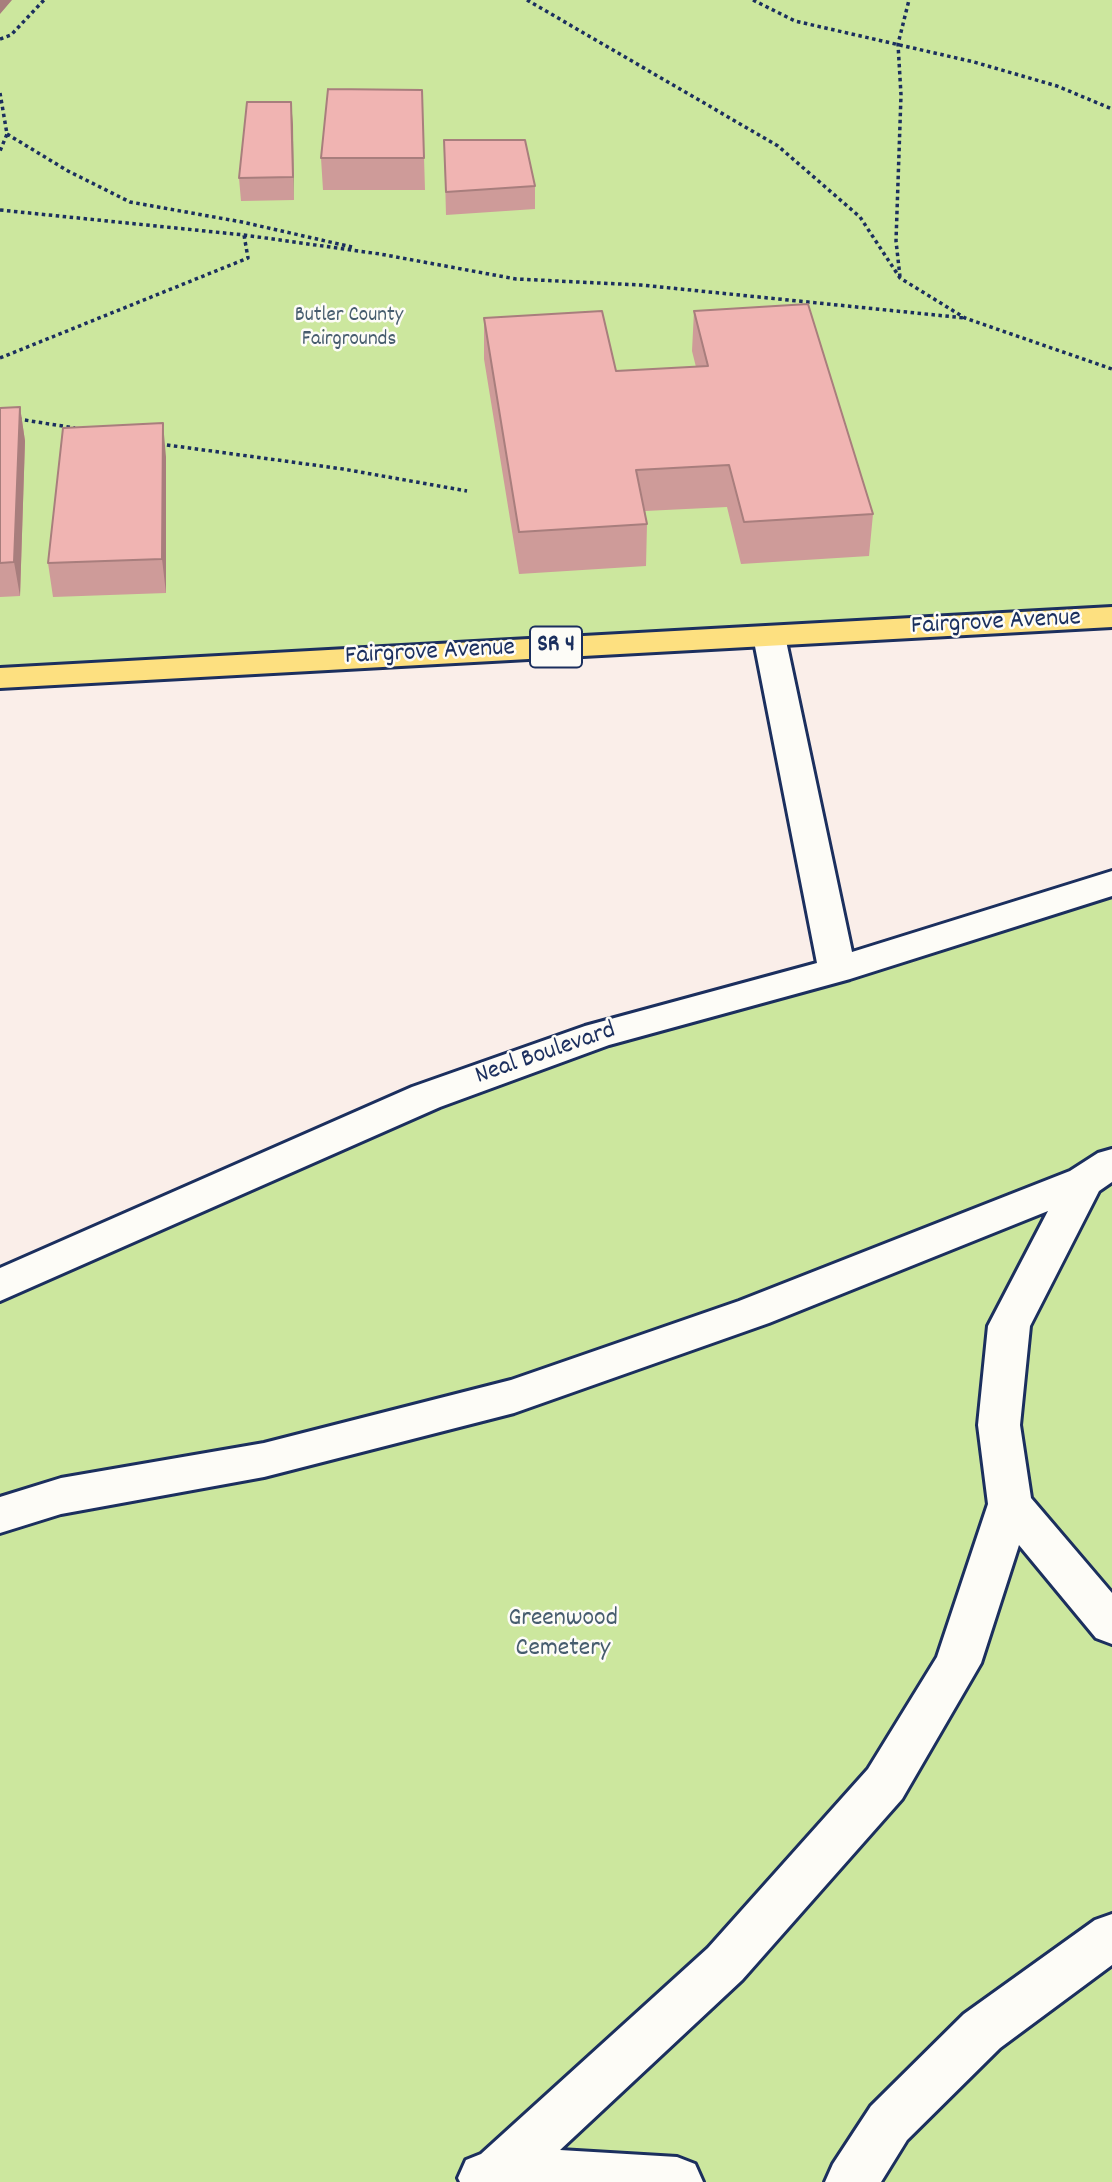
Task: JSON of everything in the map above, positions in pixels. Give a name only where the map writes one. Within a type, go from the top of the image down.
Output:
[{"type":"highway","name":"Fairgrove Avenue","points":[[0,678],[1112,617]]},
{"type":"street","points":[[769,636],[837,970]]},
{"type":"street","name":"Neal Boulevard","points":[[0,1285],[426,1097],[598,1035],[837,970],[1112,883]]},
{"type":"street","points":[[487,2177],[725,1964],[885,1784],[958,1663],[1010,1504],[999,1424],[1009,1326],[1098,1172]]},
{"type":"street","points":[[0,1516],[61,1496],[264,1460],[514,1396],[754,1312],[1098,1172]]},
{"type":"street","points":[[1010,1504],[1112,1625]]},
{"type":"street","points":[[851,2182],[889,2123],[982,2031],[1112,1936]]},
{"type":"street","points":[[487,2177],[677,2182]]},
{"type":"path","points":[[0,39],[11,35],[44,0]]},
{"type":"path","points":[[527,0],[778,146],[860,217],[900,278],[965,318],[1112,369]]},
{"type":"path","points":[[753,0],[795,21],[974,62],[1057,86],[1112,109]]},
{"type":"path","points":[[900,278],[896,241],[901,95],[898,44],[909,0]]},
{"type":"path","points":[[0,93],[7,134],[0,151]]},
{"type":"path","points":[[7,134],[68,171],[130,202],[242,222],[380,254]]},
{"type":"path","points":[[0,210],[244,235],[380,254],[516,279],[641,285],[965,318]]},
{"type":"path","points":[[0,358],[248,258],[244,235]]},
{"type":"path","points":[[12,419],[76,429]]},
{"type":"path","points":[[157,443],[343,469],[467,491]]},
{"type":"green space","name":"Butler County Fairgrounds","points":[[0,0],[1112,0],[1112,617],[0,678]]},
{"type":"green space","name":"Greenwood Cemetery","points":[[1112,883],[1112,2182],[0,2182],[0,1285],[426,1097]]},
{"type":"building","points":[[328,89],[422,90],[424,158],[321,158]]},
{"type":"building","points":[[247,102],[291,102],[293,177],[239,178]]},
{"type":"building","points":[[444,140],[525,140],[535,186],[446,192]]},
{"type":"building","points":[[808,304],[873,514],[744,522],[729,465],[636,470],[647,524],[519,532],[484,318],[602,311],[616,371],[708,366],[694,311]]},
{"type":"building","points":[[20,407],[14,562],[0,563],[0,408]]},
{"type":"building","points":[[163,423],[162,559],[48,563],[63,428]]}]
